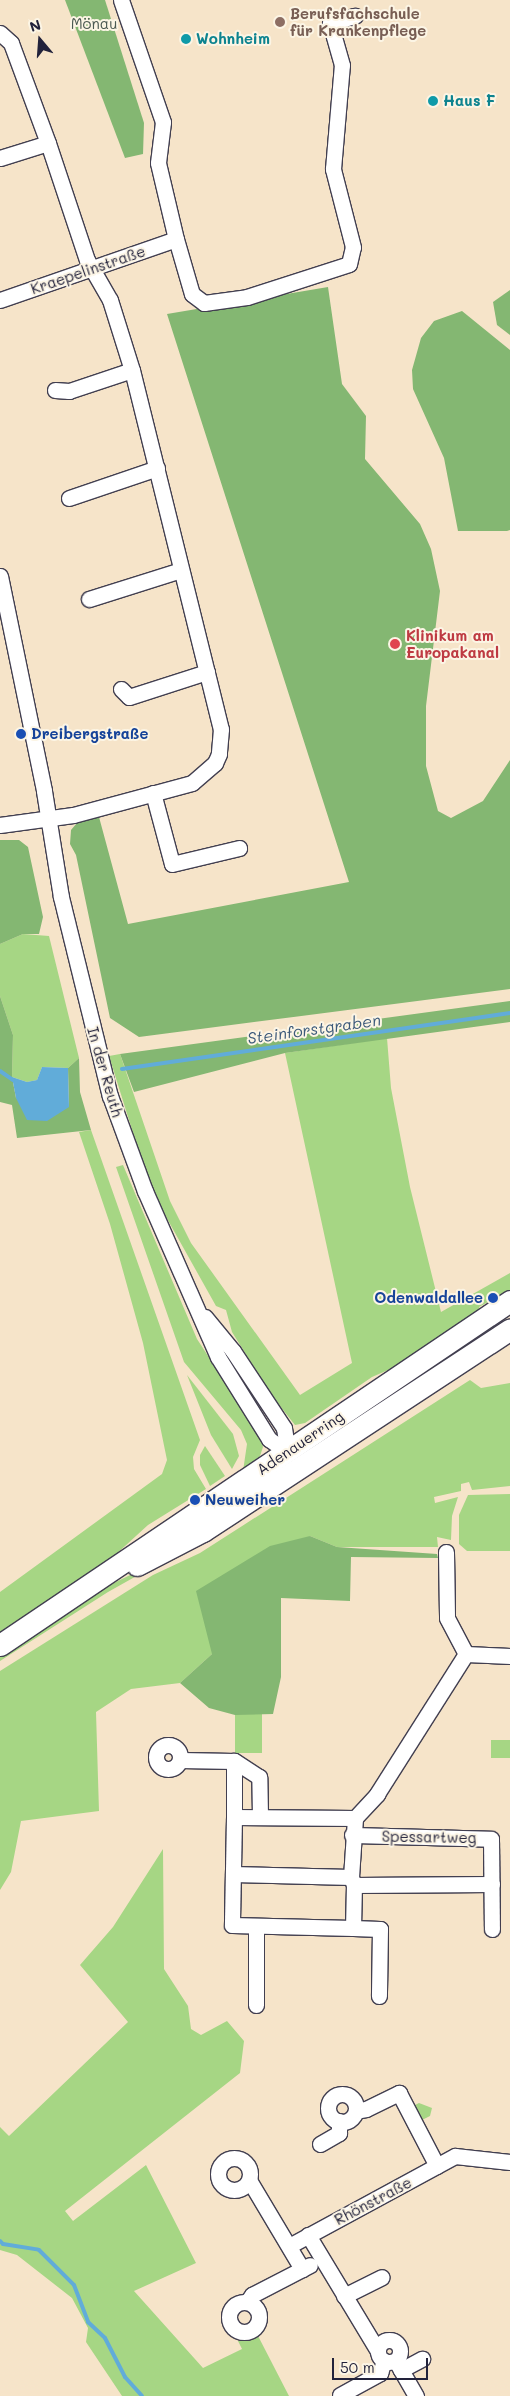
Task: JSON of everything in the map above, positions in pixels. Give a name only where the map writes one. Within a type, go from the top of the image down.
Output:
[{"type":"main road","name":"Adenauerring","points":[[0,1645],[65,1602],[203,1531],[293,1461],[510,1301]]},
{"type":"main road","name":"Adenauerring","points":[[293,1461],[510,1329]]},
{"type":"street","points":[[121,0],[163,122],[158,163],[176,239],[192,294],[204,303],[247,297],[349,264],[353,247],[333,169],[342,65],[330,23],[355,16]]},
{"type":"street","points":[[0,33],[10,43],[48,143],[92,269],[108,294],[132,370],[221,729],[220,754],[205,774],[192,783],[47,819],[0,825]]},
{"type":"street","points":[[0,158],[48,143]]},
{"type":"street","name":"Kraepelinstraße","points":[[0,300],[176,239]]},
{"type":"street","points":[[55,390],[69,391],[132,370]]},
{"type":"street","points":[[69,498],[157,468]]},
{"type":"street","points":[[89,599],[182,570]]},
{"type":"street","name":"In der Reuth","points":[[0,576],[61,897],[110,1096],[145,1191],[200,1312],[218,1357],[268,1439],[293,1461]]},
{"type":"street","points":[[122,689],[128,697],[207,672]]},
{"type":"street","points":[[154,793],[172,864],[239,848]]},
{"type":"street","points":[[446,1552],[448,1618],[466,1654]]},
{"type":"street","points":[[466,1654],[510,1656]]},
{"type":"street","points":[[353,1928],[352,1835],[355,1818],[376,1794],[440,1689],[466,1654]]},
{"type":"street","points":[[180,1760],[234,1761],[259,1777],[260,1816]]},
{"type":"street","points":[[234,1761],[232,1926],[380,1929],[379,1996]]},
{"type":"street","points":[[234,1817],[355,1818]]},
{"type":"street","name":"Spessartweg","points":[[352,1835],[491,1839],[492,1930]]},
{"type":"street","points":[[233,1874],[352,1881],[492,1884]]},
{"type":"street","points":[[256,1926],[256,2005]]},
{"type":"street","points":[[339,2121],[351,2118],[356,2111],[399,2093],[437,2166]]},
{"type":"street","points":[[320,2144],[339,2133],[339,2121],[329,2112],[329,2103],[335,2096],[344,2094],[352,2098],[356,2111]]},
{"type":"street","name":"Rhönstraße","points":[[289,2246],[455,2156],[510,2162]]},
{"type":"street","points":[[249,2180],[302,2269]]},
{"type":"street","points":[[308,2236],[344,2296],[416,2396]]},
{"type":"street","points":[[247,2302],[252,2295],[322,2259]]},
{"type":"street","points":[[344,2296],[382,2277]]},
{"type":"street","points":[[340,2395],[380,2374],[390,2361],[422,2359]]},
{"type":"green space","name":"Mönau","points":[[65,0],[105,0],[144,123],[143,154],[125,158]]},
{"type":"green space","points":[[328,287],[342,384],[366,416],[365,459],[420,524],[431,549],[440,591],[426,706],[426,766],[438,811],[451,818],[483,801],[510,760],[510,989],[139,1037],[110,1018],[76,855],[70,844],[71,830],[77,823],[99,817],[128,924],[349,882],[167,314]]},
{"type":"green space","points":[[510,290],[510,335],[497,325],[493,302]]},
{"type":"green space","points":[[462,311],[510,350],[510,530],[507,531],[458,531],[444,458],[413,389],[412,370],[421,338],[434,321]]},
{"type":"green space","points":[[0,840],[19,840],[28,847],[43,917],[39,934],[23,934],[0,944]]},
{"type":"green space","points":[[23,934],[49,936],[79,1058],[68,1068],[42,1067],[37,1080],[27,1082],[12,1077],[13,1035],[0,996],[0,944]]},
{"type":"green space","points":[[0,996],[13,1035],[12,1077],[16,1098],[69,1107],[68,1068],[79,1058],[80,1092],[91,1130],[17,1138],[12,1105],[0,1102]]},
{"type":"green space","points":[[510,1001],[510,1022],[285,1053],[134,1092],[120,1054]]},
{"type":"green space","points":[[387,1038],[391,1088],[410,1187],[441,1312],[510,1273],[510,1290],[479,1307],[481,1311],[402,1364],[372,1377],[305,1423],[295,1425],[272,1396],[232,1332],[226,1310],[216,1306],[165,1215],[144,1168],[109,1056],[120,1054],[170,1201],[191,1243],[300,1395],[352,1363],[285,1053]]},
{"type":"green space","points":[[91,1130],[200,1440],[193,1457],[194,1469],[206,1489],[148,1525],[102,1567],[0,1635],[0,1592],[162,1474],[167,1460],[143,1343],[110,1224],[79,1132]]},
{"type":"green space","points":[[123,1165],[197,1339],[259,1434],[263,1447],[260,1456],[243,1471],[247,1444],[241,1430],[184,1362],[116,1167]]},
{"type":"green space","points":[[187,1375],[233,1434],[239,1456],[232,1469],[211,1435]]},
{"type":"green space","points":[[470,1380],[481,1388],[510,1383],[510,1486],[472,1490],[469,1482],[461,1484],[461,1491],[434,1497],[435,1503],[458,1497],[452,1516],[451,1540],[437,1537],[438,1547],[337,1547],[310,1536],[212,1654],[180,1683],[131,1689],[96,1712],[99,1811],[21,1821],[11,1872],[0,1890],[0,1671],[153,1575],[200,1553]]},
{"type":"green space","points":[[205,1446],[225,1476],[210,1486],[200,1465],[200,1455]]},
{"type":"green space","points":[[510,1494],[510,1551],[467,1551],[459,1544],[459,1515],[468,1495]]},
{"type":"green space","points":[[310,1536],[337,1547],[437,1554],[438,1558],[351,1557],[350,1601],[281,1598],[281,1677],[273,1714],[235,1715],[209,1708],[180,1683],[212,1654],[196,1591],[270,1546]]},
{"type":"green space","points":[[190,1546],[108,1592],[0,1661],[0,1653],[89,1595]]},
{"type":"green space","points":[[235,1714],[262,1714],[262,1753],[235,1753]]},
{"type":"green space","points":[[491,1740],[510,1740],[510,1758],[491,1758]]},
{"type":"green space","points":[[163,1849],[164,1969],[188,2006],[191,2029],[201,2035],[227,2021],[244,2041],[240,2073],[65,2211],[73,2221],[146,2165],[196,2263],[134,2291],[203,2368],[242,2349],[238,2341],[256,2332],[289,2396],[122,2396],[86,2342],[88,2328],[72,2298],[17,2255],[0,2250],[0,2127],[9,2136],[128,2022],[80,1965],[113,1927]]},
{"type":"green space","points":[[419,2103],[432,2108],[430,2116],[418,2122],[411,2107]]},
{"type":"water","points":[[42,1067],[68,1068],[69,1107],[47,1121],[27,1120],[16,1098],[12,1077],[27,1082],[37,1080]]},
{"type":"waterway","name":"Steinforstgraben","points":[[122,1069],[510,1013]]},
{"type":"waterway","name":"Steinforstgraben","points":[[0,1071],[13,1080]]},
{"type":"waterway","points":[[0,2241],[3,2244],[39,2250],[74,2285],[88,2322],[105,2338],[125,2377],[142,2396]]},
{"type":"place","name":"Berufsfachschule für Krankenpflege","points":[[280,22]]},
{"type":"place","name":"Wohnheim","points":[[186,39]]},
{"type":"place","name":"Haus F","points":[[433,101]]},
{"type":"place","name":"Klinikum am Europakanal","points":[[395,644]]},
{"type":"place","name":"Dreibergstraße","points":[[21,734]]},
{"type":"place","name":"Odenwaldallee","points":[[493,1298]]},
{"type":"place","name":"Neuweiher","points":[[195,1500]]}]
